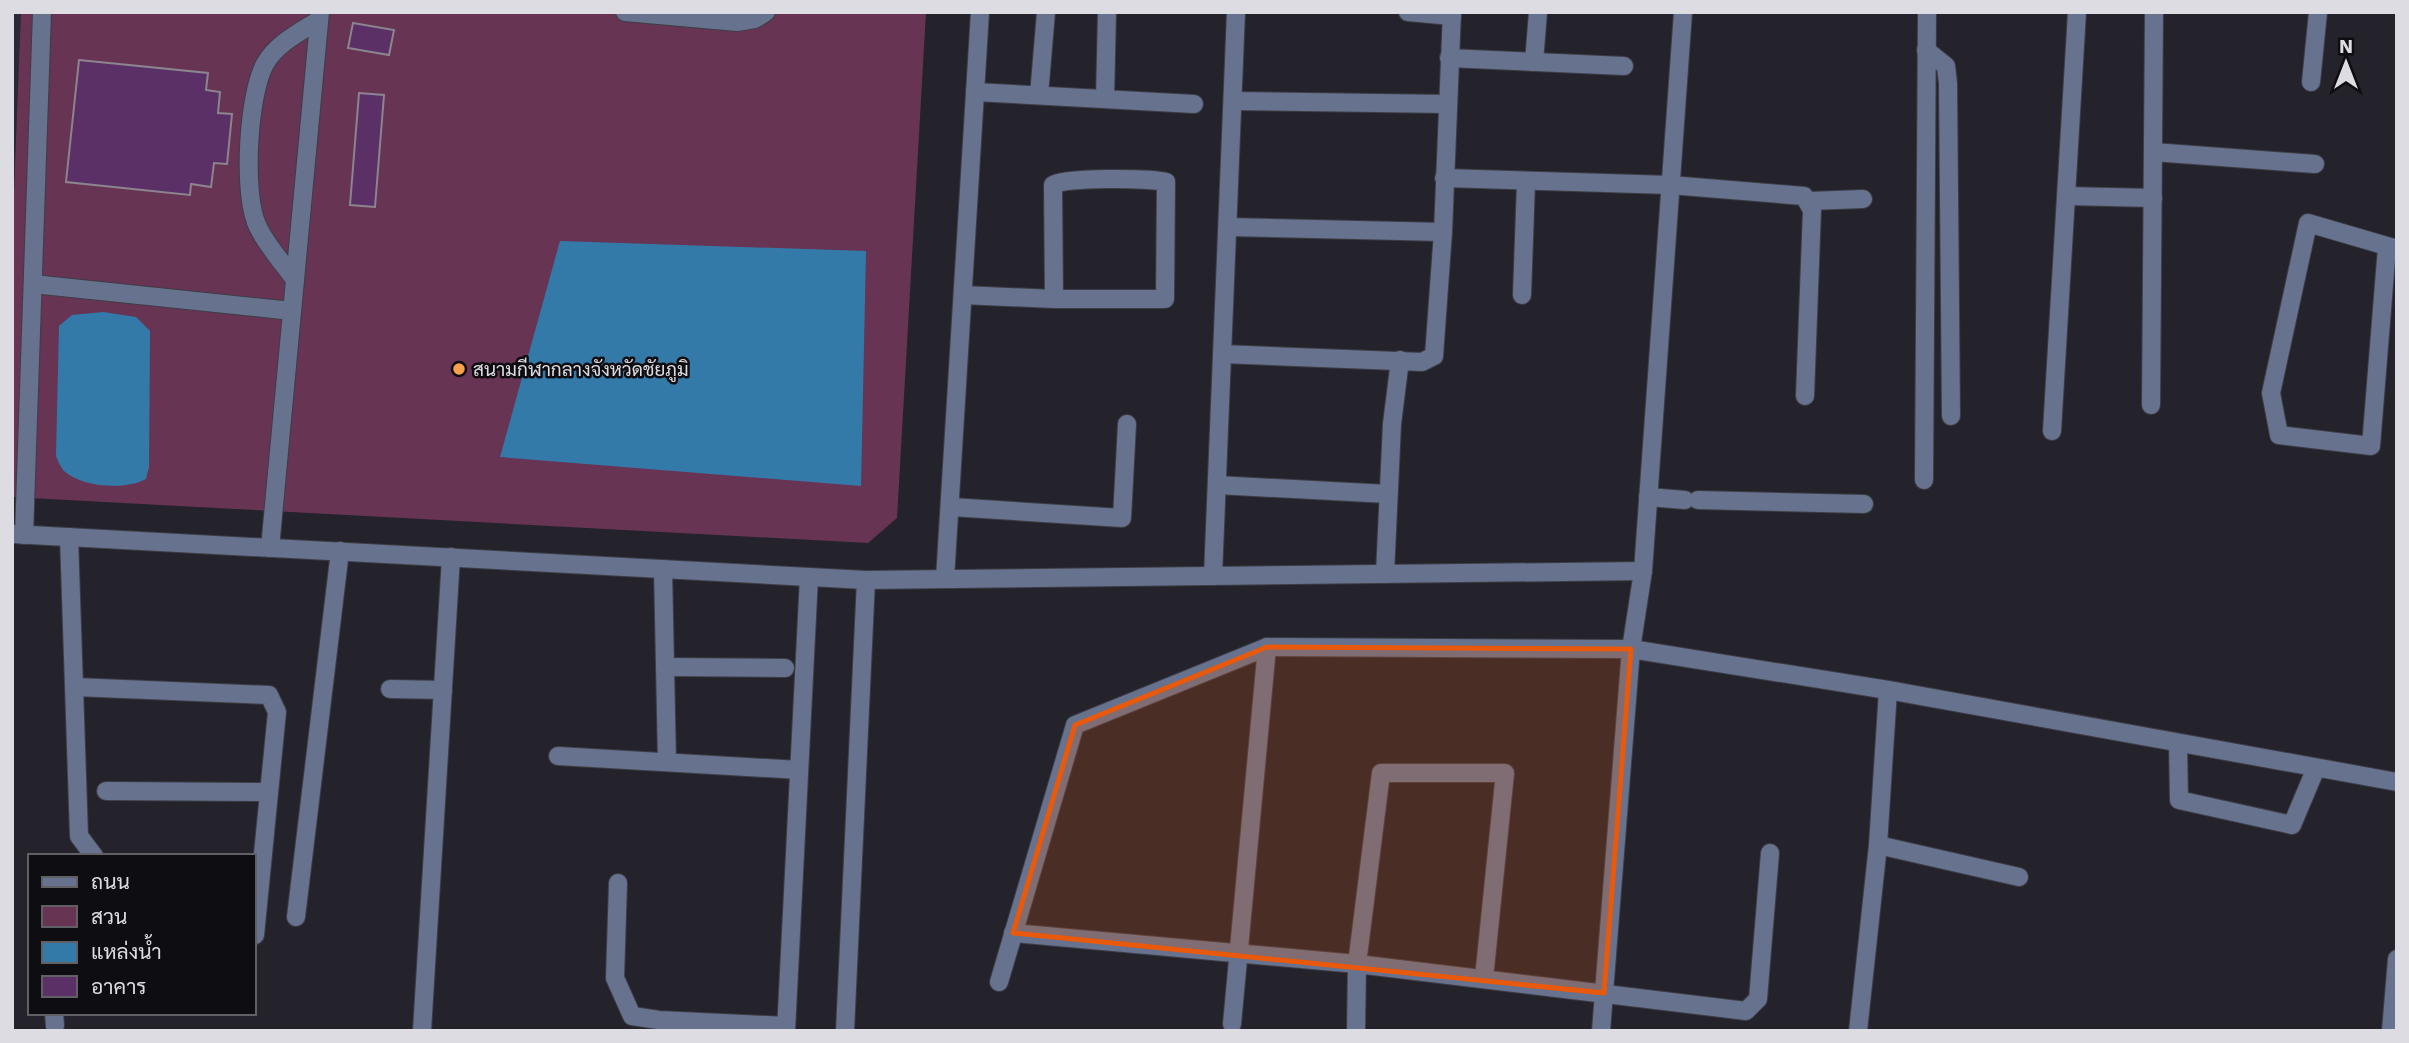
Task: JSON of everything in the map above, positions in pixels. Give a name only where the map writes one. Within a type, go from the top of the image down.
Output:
[{"type":"street","points":[[42,12],[33,284],[18,534],[866,580],[1643,571]]},
{"type":"street","points":[[625,12],[737,22],[755,19],[766,12]]},
{"type":"street","points":[[945,579],[980,12]]},
{"type":"street","points":[[1039,95],[1046,12]]},
{"type":"street","points":[[1105,99],[1107,12]]},
{"type":"street","points":[[1213,576],[1236,12]]},
{"type":"street","points":[[1222,354],[1422,362],[1434,356],[1443,232],[1452,14],[1408,12]]},
{"type":"street","points":[[1534,62],[1538,12]]},
{"type":"street","points":[[1601,1031],[1631,649],[1643,571],[1683,12]]},
{"type":"street","points":[[1924,480],[1927,12]]},
{"type":"street","points":[[2052,431],[2077,12]]},
{"type":"street","points":[[2151,405],[2154,12]]},
{"type":"street","points":[[2311,82],[2318,12]]},
{"type":"street","points":[[295,280],[258,228],[249,204],[247,184],[257,83],[266,62],[288,39],[320,16]]},
{"type":"street","points":[[270,548],[320,16]]},
{"type":"street","points":[[1926,50],[1946,66],[1948,83],[1951,416]]},
{"type":"street","points":[[1449,58],[1624,66]]},
{"type":"street","points":[[975,92],[1194,104]]},
{"type":"street","points":[[1233,101],[1447,104]]},
{"type":"street","points":[[2153,152],[2315,164]]},
{"type":"street","points":[[1444,178],[1670,185],[1804,196],[1812,211],[1805,396]]},
{"type":"street","points":[[963,295],[1054,299],[1165,299],[1166,182],[1077,180],[1058,181],[1053,185],[1054,299]]},
{"type":"street","points":[[1522,295],[1526,182]]},
{"type":"street","points":[[2066,196],[2153,198]]},
{"type":"street","points":[[1809,201],[1863,198]]},
{"type":"street","points":[[2308,223],[2392,248],[2371,446],[2279,435],[2272,393],[2308,223]]},
{"type":"street","points":[[1228,227],[1443,232]]},
{"type":"street","points":[[33,284],[292,311]]},
{"type":"street","points":[[1384,574],[1392,424],[1400,360]]},
{"type":"street","points":[[951,507],[1122,518],[1128,424]]},
{"type":"street","points":[[1217,485],[1388,494]]},
{"type":"street","points":[[1648,497],[1864,504]]},
{"type":"street","points":[[69,537],[79,835],[93,854]]},
{"type":"street","points":[[296,917],[340,551]]},
{"type":"street","points":[[422,1031],[451,557]]},
{"type":"street","points":[[663,569],[667,762]]},
{"type":"street","points":[[618,883],[615,978],[632,1016],[786,1028],[809,577]]},
{"type":"street","points":[[845,1031],[866,580]]},
{"type":"street","points":[[1232,1024],[1267,647]]},
{"type":"street","points":[[999,982],[1075,726],[1267,647],[1631,649],[1888,690],[2397,782]]},
{"type":"street","points":[[665,667],[785,668]]},
{"type":"street","points":[[75,687],[269,695],[277,712],[256,903]]},
{"type":"street","points":[[390,689],[443,690]]},
{"type":"street","points":[[1858,1031],[1878,845],[1888,690]]},
{"type":"street","points":[[2178,743],[2179,800],[2292,825],[2316,768]]},
{"type":"street","points":[[558,756],[799,770]]},
{"type":"street","points":[[1356,1031],[1357,964],[1381,773],[1505,773],[1484,978]]},
{"type":"street","points":[[106,791],[269,792]]},
{"type":"street","points":[[1878,845],[2019,877]]},
{"type":"street","points":[[1013,933],[1357,964],[1604,993],[1738,1012],[1754,1006],[1758,999],[1770,853]]},
{"type":"street","points":[[2391,1031],[2397,959]]},
{"type":"highlighted area","points":[[1267,647],[1631,649],[1604,993],[1013,933],[1075,725]]},
{"type":"shaded area","points":[[12,12],[21,12],[12,241]]},
{"type":"green space","name":"สนามกีฬากลางจังหวัดชัยภูมิ","points":[[21,12],[926,12],[897,518],[868,543],[12,497],[12,241]]},
{"type":"water","points":[[560,241],[866,251],[861,486],[500,457]]},
{"type":"water","points":[[103,312],[136,317],[150,331],[149,467],[146,479],[127,485],[105,486],[72,477],[64,471],[56,456],[59,326],[72,315]]},
{"type":"building","points":[[353,23],[394,30],[389,55],[348,48]]},
{"type":"building","points":[[79,60],[208,73],[206,90],[220,92],[218,113],[232,114],[227,164],[214,163],[211,187],[191,184],[190,195],[66,182]]},
{"type":"building","points":[[359,93],[384,95],[375,207],[350,205]]},
{"type":"place","name":"สนามกีฬากลางจังหวัดชัยภูมิ","points":[[459,369]]}]
